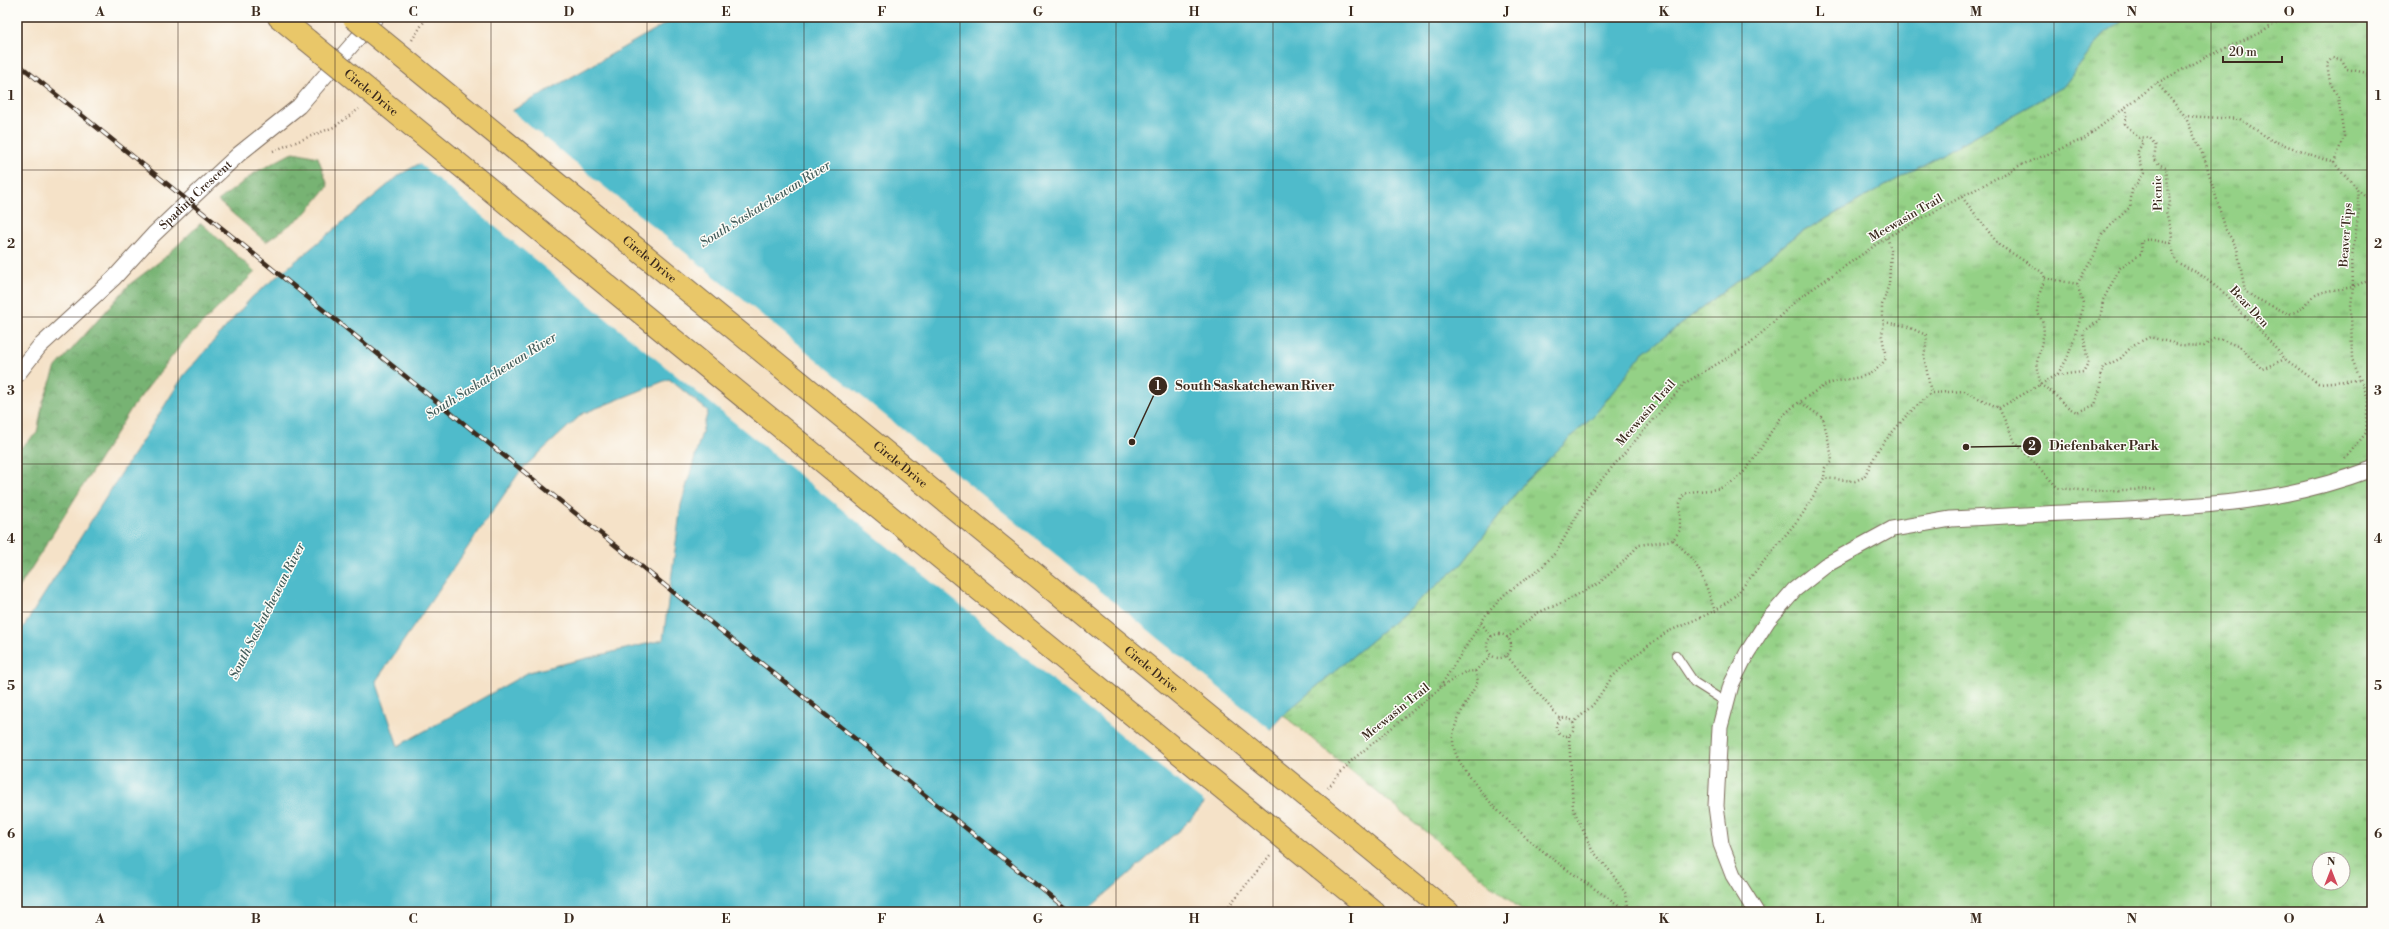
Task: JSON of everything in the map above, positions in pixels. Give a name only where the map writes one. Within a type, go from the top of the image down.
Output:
[{"type":"highway","name":"Circle Drive","points":[[279,17],[1374,912]]},
{"type":"highway","name":"Circle Drive","points":[[353,17],[1448,912]]},
{"type":"street","name":"Spadina Crescent","points":[[17,375],[39,347],[114,278],[154,234],[239,154],[299,106],[376,17]]},
{"type":"street","points":[[1756,912],[1733,875],[1721,844],[1716,806],[1720,728],[1731,685],[1747,653],[1768,620],[1794,590],[1826,564],[1892,529],[1951,519],[2214,506],[2275,497],[2338,482],[2372,469]]},
{"type":"lane","points":[[1676,655],[1694,682],[1726,703]]},
{"type":"path","name":"Meewasin Trail","points":[[1326,790],[1351,761],[1438,690],[1481,623],[1504,594],[1542,567],[1557,551],[1589,494],[1685,383],[1749,345],[1798,299],[1886,237],[2019,166],[2084,138],[2127,108],[2139,96],[2157,83],[2210,55],[2264,31],[2285,17]]},
{"type":"path","points":[[2334,163],[2344,136],[2338,97],[2330,82],[2327,64],[2332,58],[2342,60],[2347,69],[2372,74]]},
{"type":"path","points":[[2157,83],[2185,116],[2205,160],[2226,230],[2237,248],[2245,291],[2255,298],[2289,314],[2303,310],[2313,296],[2331,290],[2353,287],[2372,278]]},
{"type":"path","points":[[270,153],[334,127],[349,118],[363,104]]},
{"type":"path","points":[[2057,375],[2067,359],[2079,323],[2083,303],[2077,284],[2095,254],[2102,234],[2130,207],[2132,190],[2144,173],[2137,153],[2143,142],[2125,124],[2127,108]]},
{"type":"path","name":"Beaver Tips","points":[[2185,116],[2240,119],[2271,140],[2334,163],[2357,188],[2358,210],[2352,256],[2352,359],[2368,398],[2366,433],[2346,458],[2340,461]]},
{"type":"path","name":"Picnic","points":[[2138,137],[2150,138],[2156,146],[2154,159],[2166,167],[2170,204],[2166,212],[2173,237],[2171,243]]},
{"type":"path","points":[[2357,188],[2372,201]]},
{"type":"path","points":[[1962,197],[1999,244],[2042,272],[2046,278],[2077,284]]},
{"type":"path","points":[[1507,638],[1537,613],[1566,601],[1599,583],[1620,565],[1639,545],[1673,540],[1680,530],[1680,503],[1684,494],[1694,490],[1723,486],[1746,470],[1766,442],[1777,423],[1788,410],[1801,403],[1823,387],[1842,379],[1861,378],[1882,365],[1886,358],[1882,336],[1884,322],[1882,317],[1882,305],[1889,284],[1891,250],[1886,237]]},
{"type":"path","points":[[1999,408],[2057,375],[2083,372],[2088,363],[2083,332],[2100,320],[2103,300],[2120,268],[2142,253],[2141,241],[2150,239],[2159,243],[2171,243]]},
{"type":"path","name":"Bear Den","points":[[2171,243],[2176,262],[2198,273],[2228,296],[2238,310],[2256,326],[2285,359],[2318,384],[2360,380]]},
{"type":"path","points":[[2040,385],[2037,362],[2044,333],[2043,323],[2038,313],[2038,298],[2041,285],[2046,278]]},
{"type":"path","points":[[1884,322],[1906,326],[1926,335],[1927,340],[1924,356],[1930,393]]},
{"type":"path","points":[[2040,385],[2052,390],[2066,407],[2078,412],[2088,409],[2095,404],[2101,386],[2100,376],[2104,367],[2121,358],[2133,345],[2150,337],[2180,345],[2204,346],[2214,339],[2220,339],[2240,347],[2262,369],[2285,359]]},
{"type":"path","points":[[1824,478],[1855,481],[1864,477],[1879,448],[1907,415],[1930,393],[1964,391],[1999,408],[2015,442],[2058,488],[2092,491],[2163,489]]},
{"type":"path","points":[[1573,723],[1593,705],[1612,677],[1632,658],[1665,633],[1715,611],[1736,595],[1780,544],[1802,515],[1824,478],[1826,468],[1832,462],[1831,447],[1827,439],[1823,418],[1801,403]]},
{"type":"path","points":[[1673,540],[1687,552],[1702,573],[1715,611]]},
{"type":"path","points":[[1481,623],[1492,637]]},
{"type":"path","points":[[1491,656],[1487,646],[1492,637],[1500,635],[1507,638],[1511,648],[1507,656]]},
{"type":"path","points":[[1491,656],[1498,658],[1507,656]]},
{"type":"path","points":[[1438,690],[1465,672],[1475,670],[1491,656]]},
{"type":"path","points":[[1507,656],[1560,719],[1569,719],[1573,723],[1574,731],[1569,736],[1562,736],[1556,732],[1556,724],[1560,719]]},
{"type":"path","points":[[1475,670],[1478,681],[1457,723],[1453,736],[1453,747],[1460,763],[1497,812],[1553,860],[1630,912]]},
{"type":"path","points":[[1569,736],[1573,808],[1592,850],[1610,871],[1626,894],[1630,912]]},
{"type":"path","points":[[1224,912],[1275,849]]},
{"type":"green space","points":[[2126,17],[2372,17],[2372,912],[1524,912],[1283,715],[1462,564],[1524,483],[1597,412],[1643,353],[1797,235],[2063,87],[2103,35]]},
{"type":"green space","points":[[294,152],[318,157],[328,186],[306,213],[266,242],[218,201],[256,172]]},
{"type":"green space","points":[[201,223],[255,272],[184,341],[131,409],[17,591],[17,451],[37,433],[43,402],[56,367],[130,284],[163,259]]},
{"type":"water","name":"South Saskatchewan River","points":[[677,17],[2126,17],[2103,35],[2063,87],[1797,235],[1643,353],[1597,412],[1524,483],[1462,564],[1283,715],[1185,825],[1085,912],[17,912],[17,637],[184,375],[252,297],[401,174]],"holes":[[[669,379],[708,411],[681,505],[663,640],[529,672],[398,746],[376,681],[521,470],[582,414]]]},
{"type":"pier","points":[[509,109],[1272,731],[1206,804],[609,321],[417,162]]},
{"type":"railway","points":[[17,63],[1070,912]]},
{"type":"place","name":"South Saskatchewan River","points":[[1132,442]]},
{"type":"place","name":"Diefenbaker Park","points":[[1966,447]]}]
